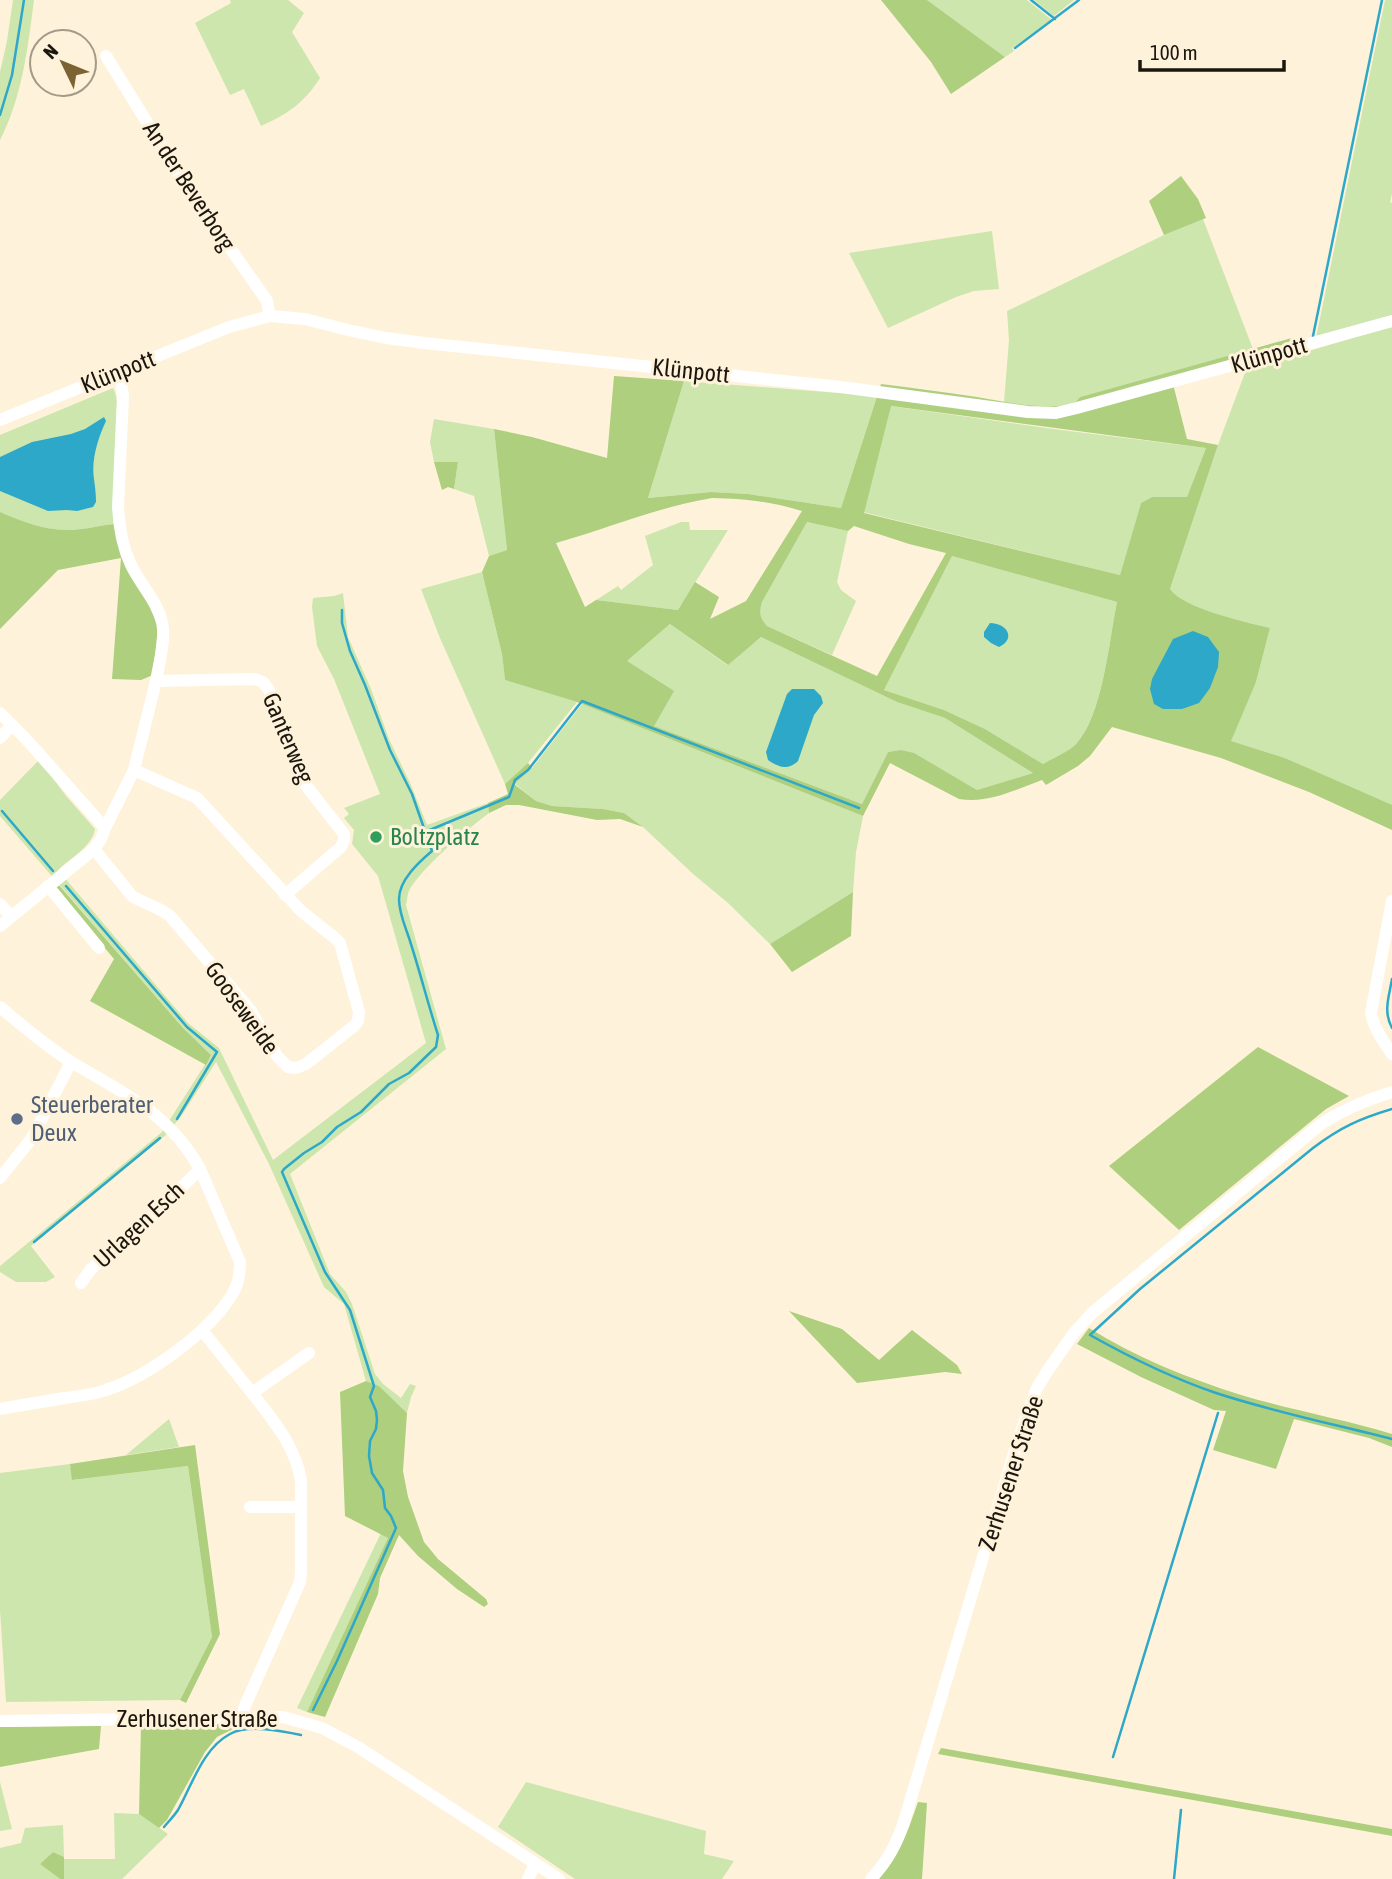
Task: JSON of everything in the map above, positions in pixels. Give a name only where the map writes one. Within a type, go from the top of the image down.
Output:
[{"type":"street","name":"An der Beverborg","points":[[106,56],[182,179],[267,300],[270,316]]},
{"type":"street","name":"Klünpott","points":[[0,420],[229,327],[270,316],[305,319],[386,338],[841,387],[1028,412],[1056,413],[1392,321]]},
{"type":"street","points":[[0,926],[93,849],[101,839],[134,770],[156,681],[163,637],[162,622],[131,565],[122,542],[119,524],[123,396],[121,382],[116,373]]},
{"type":"street","name":"Ganterweg","points":[[156,681],[254,679],[263,682],[269,690],[304,783],[344,834],[341,847],[285,895]]},
{"type":"street","points":[[0,713],[105,828]]},
{"type":"street","points":[[0,738],[12,725]]},
{"type":"street","name":"Gooseweide","points":[[93,849],[132,895],[160,908],[170,916],[251,1011],[277,1056],[289,1067],[296,1068],[306,1064],[358,1021],[359,1013],[340,943],[285,895],[197,798],[134,770]]},
{"type":"street","points":[[48,886],[99,948]]},
{"type":"street","points":[[1392,901],[1371,1013],[1377,1032],[1392,1054]]},
{"type":"street","points":[[0,904],[11,916]]},
{"type":"street","name":"Urlagen Esch","points":[[0,1007],[71,1062],[146,1106],[171,1129],[193,1155],[240,1262],[240,1273],[233,1294],[202,1330],[164,1361],[125,1384],[103,1392],[0,1409]]},
{"type":"street","points":[[0,1178],[32,1138],[71,1062]]},
{"type":"street","name":"Zerhusener Straße","points":[[871,1879],[885,1864],[903,1825],[1018,1440],[1037,1388],[1059,1352],[1092,1313],[1321,1124],[1339,1112],[1392,1092]]},
{"type":"street","name":"Urlagen Esch","points":[[81,1283],[91,1269],[140,1229],[200,1169]]},
{"type":"street","points":[[202,1330],[277,1425],[299,1468],[300,1583],[244,1708],[243,1717]]},
{"type":"street","points":[[252,1394],[309,1353]]},
{"type":"street","points":[[250,1507],[300,1507]]},
{"type":"street","name":"Zerhusener Straße","points":[[0,1721],[283,1717],[322,1728],[358,1747],[559,1879]]},
{"type":"street","points":[[528,1879],[534,1864]]},
{"type":"green space","points":[[13,0],[34,0],[19,90],[0,140],[0,72]]},
{"type":"green space","points":[[230,0],[288,0],[304,13],[292,32],[320,78],[295,107],[261,126],[244,89],[230,95],[195,23],[231,3]]},
{"type":"green space","points":[[881,0],[927,0],[1005,57],[951,94],[931,62]]},
{"type":"green space","points":[[927,0],[1027,0],[1052,20],[1012,48],[1014,51],[1005,57]]},
{"type":"green space","points":[[1034,0],[1074,0],[1054,16]]},
{"type":"green space","points":[[1385,0],[1392,0],[1392,315],[1316,338]]},
{"type":"green space","points":[[1181,176],[1198,199],[1206,218],[1164,235],[1149,201]]},
{"type":"green space","points":[[1203,219],[1253,349],[1080,397],[1074,404],[1039,407],[1004,402],[1009,340],[1007,311]]},
{"type":"green space","points":[[992,231],[999,289],[974,291],[956,297],[888,328],[849,253]]},
{"type":"green space","points":[[1392,326],[1391,806],[1285,758],[1230,741],[1256,682],[1270,628],[1201,609],[1170,589],[1246,370]]},
{"type":"green space","points":[[1292,338],[1270,363],[1173,384],[1187,439],[1218,445],[1170,589],[1201,609],[1270,628],[1256,682],[1231,741],[1285,758],[1392,805],[1392,830],[1309,792],[1221,758],[1112,727],[1090,756],[1046,785],[1042,780],[980,800],[959,799],[890,763],[863,816],[577,702],[505,680],[502,654],[482,572],[489,556],[507,550],[494,429],[607,458],[614,376],[684,381],[648,498],[711,492],[748,494],[841,508],[881,384],[1037,406],[1074,404],[1080,397]],"holes":[[[891,406],[1206,448],[1187,497],[1152,497],[1141,503],[1120,575],[864,513]],[[712,498],[746,500],[802,511],[746,601],[710,619],[719,597],[695,582],[678,610],[596,600],[585,607],[556,543]],[[807,522],[848,531],[854,526],[946,553],[877,676],[767,626],[760,614],[762,602]],[[952,556],[1117,602],[1099,697],[1085,731],[1069,750],[1043,764],[985,729],[944,710],[884,690]],[[670,624],[728,665],[761,637],[897,702],[945,718],[1033,773],[977,790],[914,753],[901,750],[888,752],[862,804],[654,726],[674,691],[627,661]]]},
{"type":"green space","points":[[684,381],[877,396],[841,508],[748,494],[711,492],[648,498]]},
{"type":"green space","points":[[113,388],[117,399],[119,433],[114,524],[59,530],[0,512],[0,435]]},
{"type":"green space","points":[[890,406],[1206,448],[1187,497],[1152,497],[1141,503],[1120,575],[863,512]]},
{"type":"green space","points":[[434,419],[494,429],[507,550],[489,556],[474,496],[454,489],[458,462],[434,462],[430,442]]},
{"type":"green space","points":[[434,462],[458,462],[454,489],[448,487],[442,490]]},
{"type":"green space","points":[[0,512],[59,530],[114,524],[158,626],[153,675],[141,680],[112,679],[121,558],[58,570],[0,629]]},
{"type":"green space","points":[[681,522],[689,522],[690,530],[728,530],[678,610],[596,600],[618,586],[621,590],[653,565],[645,536]]},
{"type":"green space","points":[[807,522],[848,531],[837,582],[841,590],[856,601],[832,655],[767,626],[760,614],[762,602]]},
{"type":"green space","points":[[952,556],[1117,602],[1104,677],[1093,715],[1076,744],[1043,764],[985,729],[944,710],[884,690]]},
{"type":"green space","points":[[482,572],[502,654],[505,680],[577,702],[528,763],[505,784],[421,589]]},
{"type":"green space","points":[[343,593],[348,637],[427,825],[488,803],[489,813],[431,863],[412,885],[407,897],[406,905],[446,1049],[290,1174],[330,1274],[346,1292],[352,1304],[375,1374],[401,1398],[410,1384],[416,1386],[407,1413],[379,1386],[366,1381],[344,1304],[324,1287],[269,1164],[216,1062],[166,1135],[31,1246],[55,1277],[46,1282],[16,1282],[0,1272],[0,1266],[162,1132],[211,1055],[183,1028],[0,816],[0,800],[39,760],[95,829],[85,847],[58,870],[188,1023],[219,1048],[273,1160],[426,1043],[378,876],[352,844],[354,830],[344,818],[349,814],[344,808],[380,794],[334,679],[317,646],[313,598]]},
{"type":"green space","points":[[670,624],[727,665],[761,637],[897,702],[945,718],[1033,773],[977,790],[915,754],[901,750],[888,752],[862,804],[654,726],[627,661]]},
{"type":"green space","points":[[582,704],[863,816],[856,852],[853,892],[770,944],[728,903],[624,813],[552,806],[536,801],[514,783],[532,768]]},
{"type":"green space","points":[[528,763],[532,768],[514,784],[536,801],[552,806],[624,813],[643,827],[620,819],[597,820],[519,805],[506,805],[489,813],[488,803],[508,794],[505,784]]},
{"type":"green space","points":[[58,884],[183,1028],[211,1055],[206,1065],[90,1001],[114,959],[55,888]]},
{"type":"green space","points":[[853,892],[851,936],[792,972],[770,944]]},
{"type":"green space","points":[[1258,1047],[1349,1096],[1326,1109],[1179,1230],[1109,1166]]},
{"type":"green space","points":[[789,1311],[842,1329],[879,1360],[912,1330],[957,1365],[962,1374],[945,1372],[857,1383]]},
{"type":"green space","points":[[1089,1328],[1144,1358],[1222,1389],[1392,1434],[1392,1447],[1369,1438],[1294,1419],[1276,1469],[1213,1450],[1226,1411],[1214,1410],[1077,1344]]},
{"type":"green space","points":[[366,1381],[379,1386],[407,1413],[403,1471],[408,1497],[424,1542],[438,1559],[486,1599],[488,1604],[484,1607],[457,1589],[418,1556],[399,1535],[380,1578],[378,1594],[325,1717],[307,1712],[388,1538],[345,1516],[340,1392]]},
{"type":"green space","points":[[169,1419],[179,1447],[126,1455]]},
{"type":"green space","points":[[195,1445],[220,1634],[186,1703],[180,1700],[212,1637],[188,1466],[72,1480],[70,1464]]},
{"type":"green space","points":[[70,1464],[73,1480],[188,1466],[212,1637],[180,1700],[6,1702],[0,1610],[0,1473]]},
{"type":"green space","points":[[381,1533],[388,1538],[307,1712],[297,1708]]},
{"type":"green space","points":[[236,1722],[233,1729],[217,1737],[205,1752],[167,1820],[159,1828],[139,1814],[141,1724]]},
{"type":"green space","points":[[101,1726],[99,1749],[0,1767],[0,1727]]},
{"type":"green space","points":[[941,1748],[1392,1829],[1392,1836],[938,1754]]},
{"type":"green space","points":[[0,1782],[12,1829],[0,1831]]},
{"type":"green space","points":[[526,1782],[706,1831],[704,1854],[734,1861],[722,1879],[575,1879],[498,1827]]},
{"type":"green space","points":[[918,1802],[927,1803],[922,1879],[878,1879],[898,1852]]},
{"type":"green space","points":[[114,1813],[139,1814],[168,1834],[122,1879],[64,1879],[64,1859],[115,1859]]},
{"type":"green space","points":[[63,1825],[64,1857],[53,1852],[40,1864],[60,1879],[0,1879],[0,1848],[21,1843],[25,1828]]},
{"type":"green space","points":[[53,1852],[64,1857],[64,1879],[60,1879],[40,1864]]},
{"type":"water","points":[[104,417],[106,421],[94,457],[96,502],[93,507],[77,511],[48,511],[0,491],[0,457],[32,442],[85,429]]},
{"type":"water","points":[[990,623],[1001,625],[1007,632],[1007,639],[999,647],[984,637]]},
{"type":"water","points":[[1193,631],[1208,637],[1219,652],[1218,667],[1210,688],[1199,703],[1182,709],[1163,709],[1154,704],[1150,689],[1152,679],[1173,639]]},
{"type":"water","points":[[792,689],[814,689],[821,696],[823,703],[814,715],[798,761],[783,767],[768,760],[766,752],[787,694]]},
{"type":"waterway","points":[[0,115],[12,75],[24,0]]},
{"type":"waterway","points":[[1031,0],[1055,19]]},
{"type":"waterway","points":[[1015,48],[1079,0]]},
{"type":"waterway","points":[[1313,336],[1382,0]]},
{"type":"waterway","points":[[313,1710],[396,1528],[385,1508],[383,1490],[372,1473],[370,1441],[377,1420],[370,1397],[374,1386],[350,1310],[325,1272],[282,1172],[322,1142],[337,1127],[361,1112],[389,1084],[409,1073],[436,1047],[438,1035],[401,915],[399,899],[406,878],[432,851],[412,794],[390,750],[350,651],[342,623],[342,610]]},
{"type":"waterway","points":[[425,832],[509,797],[515,780],[528,770],[582,701],[859,808]]},
{"type":"waterway","points":[[2,811],[53,871]]},
{"type":"waterway","points":[[66,886],[187,1027],[217,1052],[177,1119]]},
{"type":"waterway","points":[[1392,979],[1387,1010],[1392,1028]]},
{"type":"waterway","points":[[1392,1109],[1351,1124],[1313,1148],[1140,1289],[1090,1335],[1152,1367],[1216,1393],[1392,1439]]},
{"type":"waterway","points":[[34,1242],[160,1138]]},
{"type":"waterway","points":[[1113,1757],[1218,1413]]},
{"type":"waterway","points":[[164,1827],[178,1810],[205,1758],[221,1740],[246,1729],[301,1735]]},
{"type":"waterway","points":[[1174,1879],[1181,1810]]},
{"type":"place","name":"Boltzplatz","points":[[376,837]]},
{"type":"place","name":"Steuerberater Deux","points":[[17,1119]]}]
